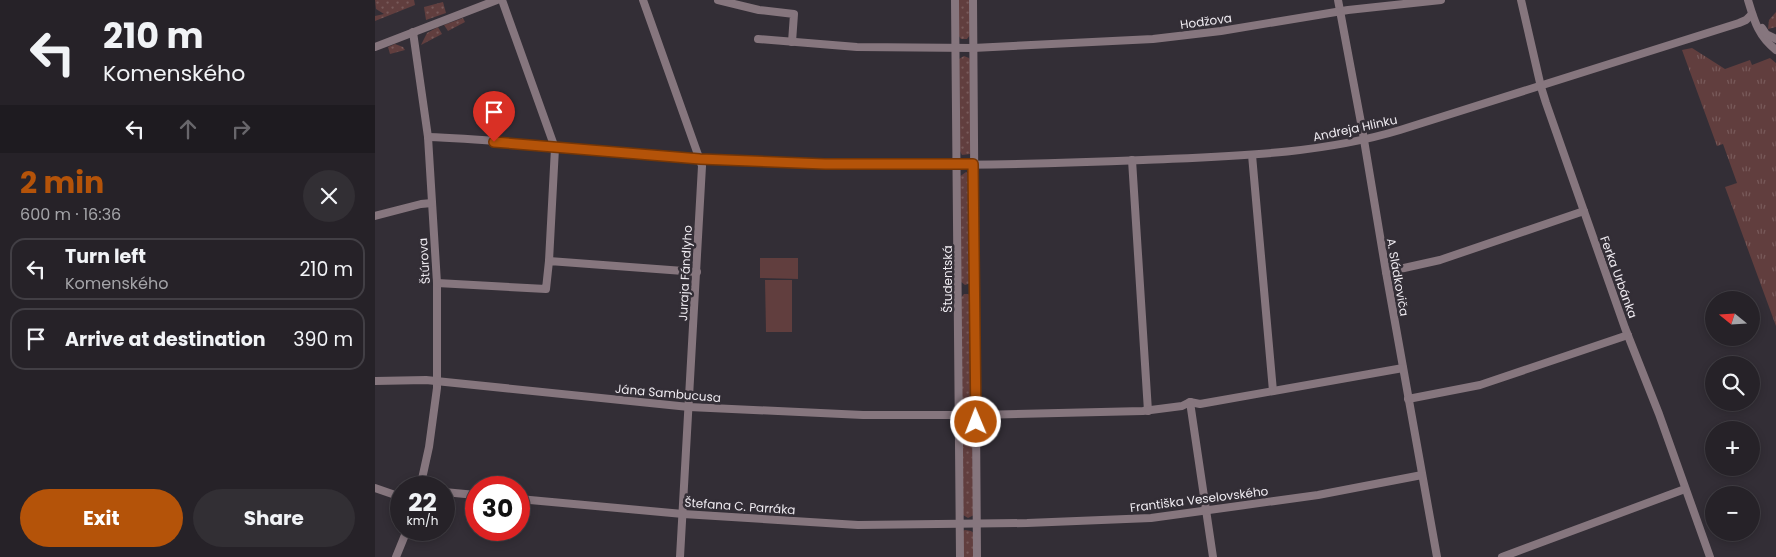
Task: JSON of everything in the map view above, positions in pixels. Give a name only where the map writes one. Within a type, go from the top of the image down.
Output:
[{"type":"street","points":[[375,47],[497,0]]},
{"type":"street","points":[[437,283],[546,289],[555,148],[502,0]]},
{"type":"street","name":"Juraja Fándlyho","points":[[643,0],[702,166],[680,557]]},
{"type":"street","points":[[718,0],[759,10],[794,14],[793,42]]},
{"type":"street","name":"Študentská","points":[[955,0],[960,557]]},
{"type":"street","points":[[973,0],[977,557]]},
{"type":"street","name":"A. Sládkoviča","points":[[1338,0],[1365,140],[1386,272],[1437,557]]},
{"type":"street","name":"Hodžova","points":[[758,39],[857,47],[973,48],[1153,39],[1339,11],[1441,0]]},
{"type":"street","name":"Ferka Urbánka","points":[[1521,0],[1541,87],[1628,335],[1659,414],[1710,557]]},
{"type":"street","points":[[1748,0],[1759,33],[1776,50]]},
{"type":"street","points":[[1752,14],[1764,32],[1776,39]]},
{"type":"street","name":"Andreja Hlinku","points":[[428,137],[700,159],[825,164],[973,164],[1252,155],[1365,140],[1541,87],[1735,25],[1747,20],[1752,14]]},
{"type":"street","name":"Štúrova","points":[[413,32],[428,137],[437,283],[438,382],[429,447],[423,476]]},
{"type":"street","points":[[1252,155],[1273,391]]},
{"type":"street","points":[[1132,160],[1148,410]]},
{"type":"street","points":[[375,216],[431,203]]},
{"type":"street","points":[[1386,272],[1440,260],[1584,211]]},
{"type":"street","points":[[549,261],[697,272]]},
{"type":"street","points":[[1408,399],[1480,384],[1628,335]]},
{"type":"street","name":"Jána Sambucusa","points":[[375,381],[422,380],[689,407],[863,415],[959,416],[1148,410],[1183,406],[1190,402],[1200,404],[1403,368]]},
{"type":"street","points":[[1190,402],[1213,557]]},
{"type":"street","name":"Františka Veselovského","points":[[960,524],[1151,518],[1207,512],[1422,475]]},
{"type":"street","points":[[375,488],[390,493]]},
{"type":"street","points":[[1502,557],[1685,489]]},
{"type":"street","name":"Štefana C. Parráka","points":[[530,500],[683,514],[858,525],[960,524]]},
{"type":"street","points":[[397,557],[403,541]]},
{"type":"green space","points":[[375,0],[414,0],[415,5],[375,21],[375,16],[384,14],[376,9]]},
{"type":"green space","points":[[958,0],[970,0],[970,35],[967,39],[961,39],[958,35]]},
{"type":"green space","points":[[443,2],[446,13],[426,20],[424,7]]},
{"type":"green space","points":[[1776,12],[1776,27],[1768,29],[1769,20]]},
{"type":"green space","points":[[463,18],[465,22],[448,31],[444,25]]},
{"type":"green space","points":[[438,27],[442,34],[421,45],[427,33]]},
{"type":"green space","points":[[395,44],[403,47],[405,50],[390,54],[388,47]]},
{"type":"green space","points":[[1692,48],[1725,69],[1750,60],[1752,65],[1770,58],[1776,63],[1776,326],[1725,187],[1737,183],[1723,144],[1717,146],[1682,50]]},
{"type":"green space","points":[[964,56],[970,60],[971,151],[970,154],[962,155],[960,151],[959,59]]},
{"type":"green space","points":[[966,172],[971,176],[972,280],[971,283],[965,285],[960,281],[959,177]]},
{"type":"green space","points":[[760,258],[798,258],[798,279],[760,278]]},
{"type":"green space","points":[[765,280],[792,280],[792,332],[766,332]]},
{"type":"green space","points":[[964,294],[972,297],[973,404],[967,408],[962,405],[960,299]]},
{"type":"green space","points":[[966,423],[972,426],[974,515],[968,518],[963,515],[962,426]]},
{"type":"green space","points":[[963,531],[975,534],[975,557],[962,557]]},
{"type":"route","points":[[494,142],[700,159],[825,164],[973,164],[976,422]]}]
